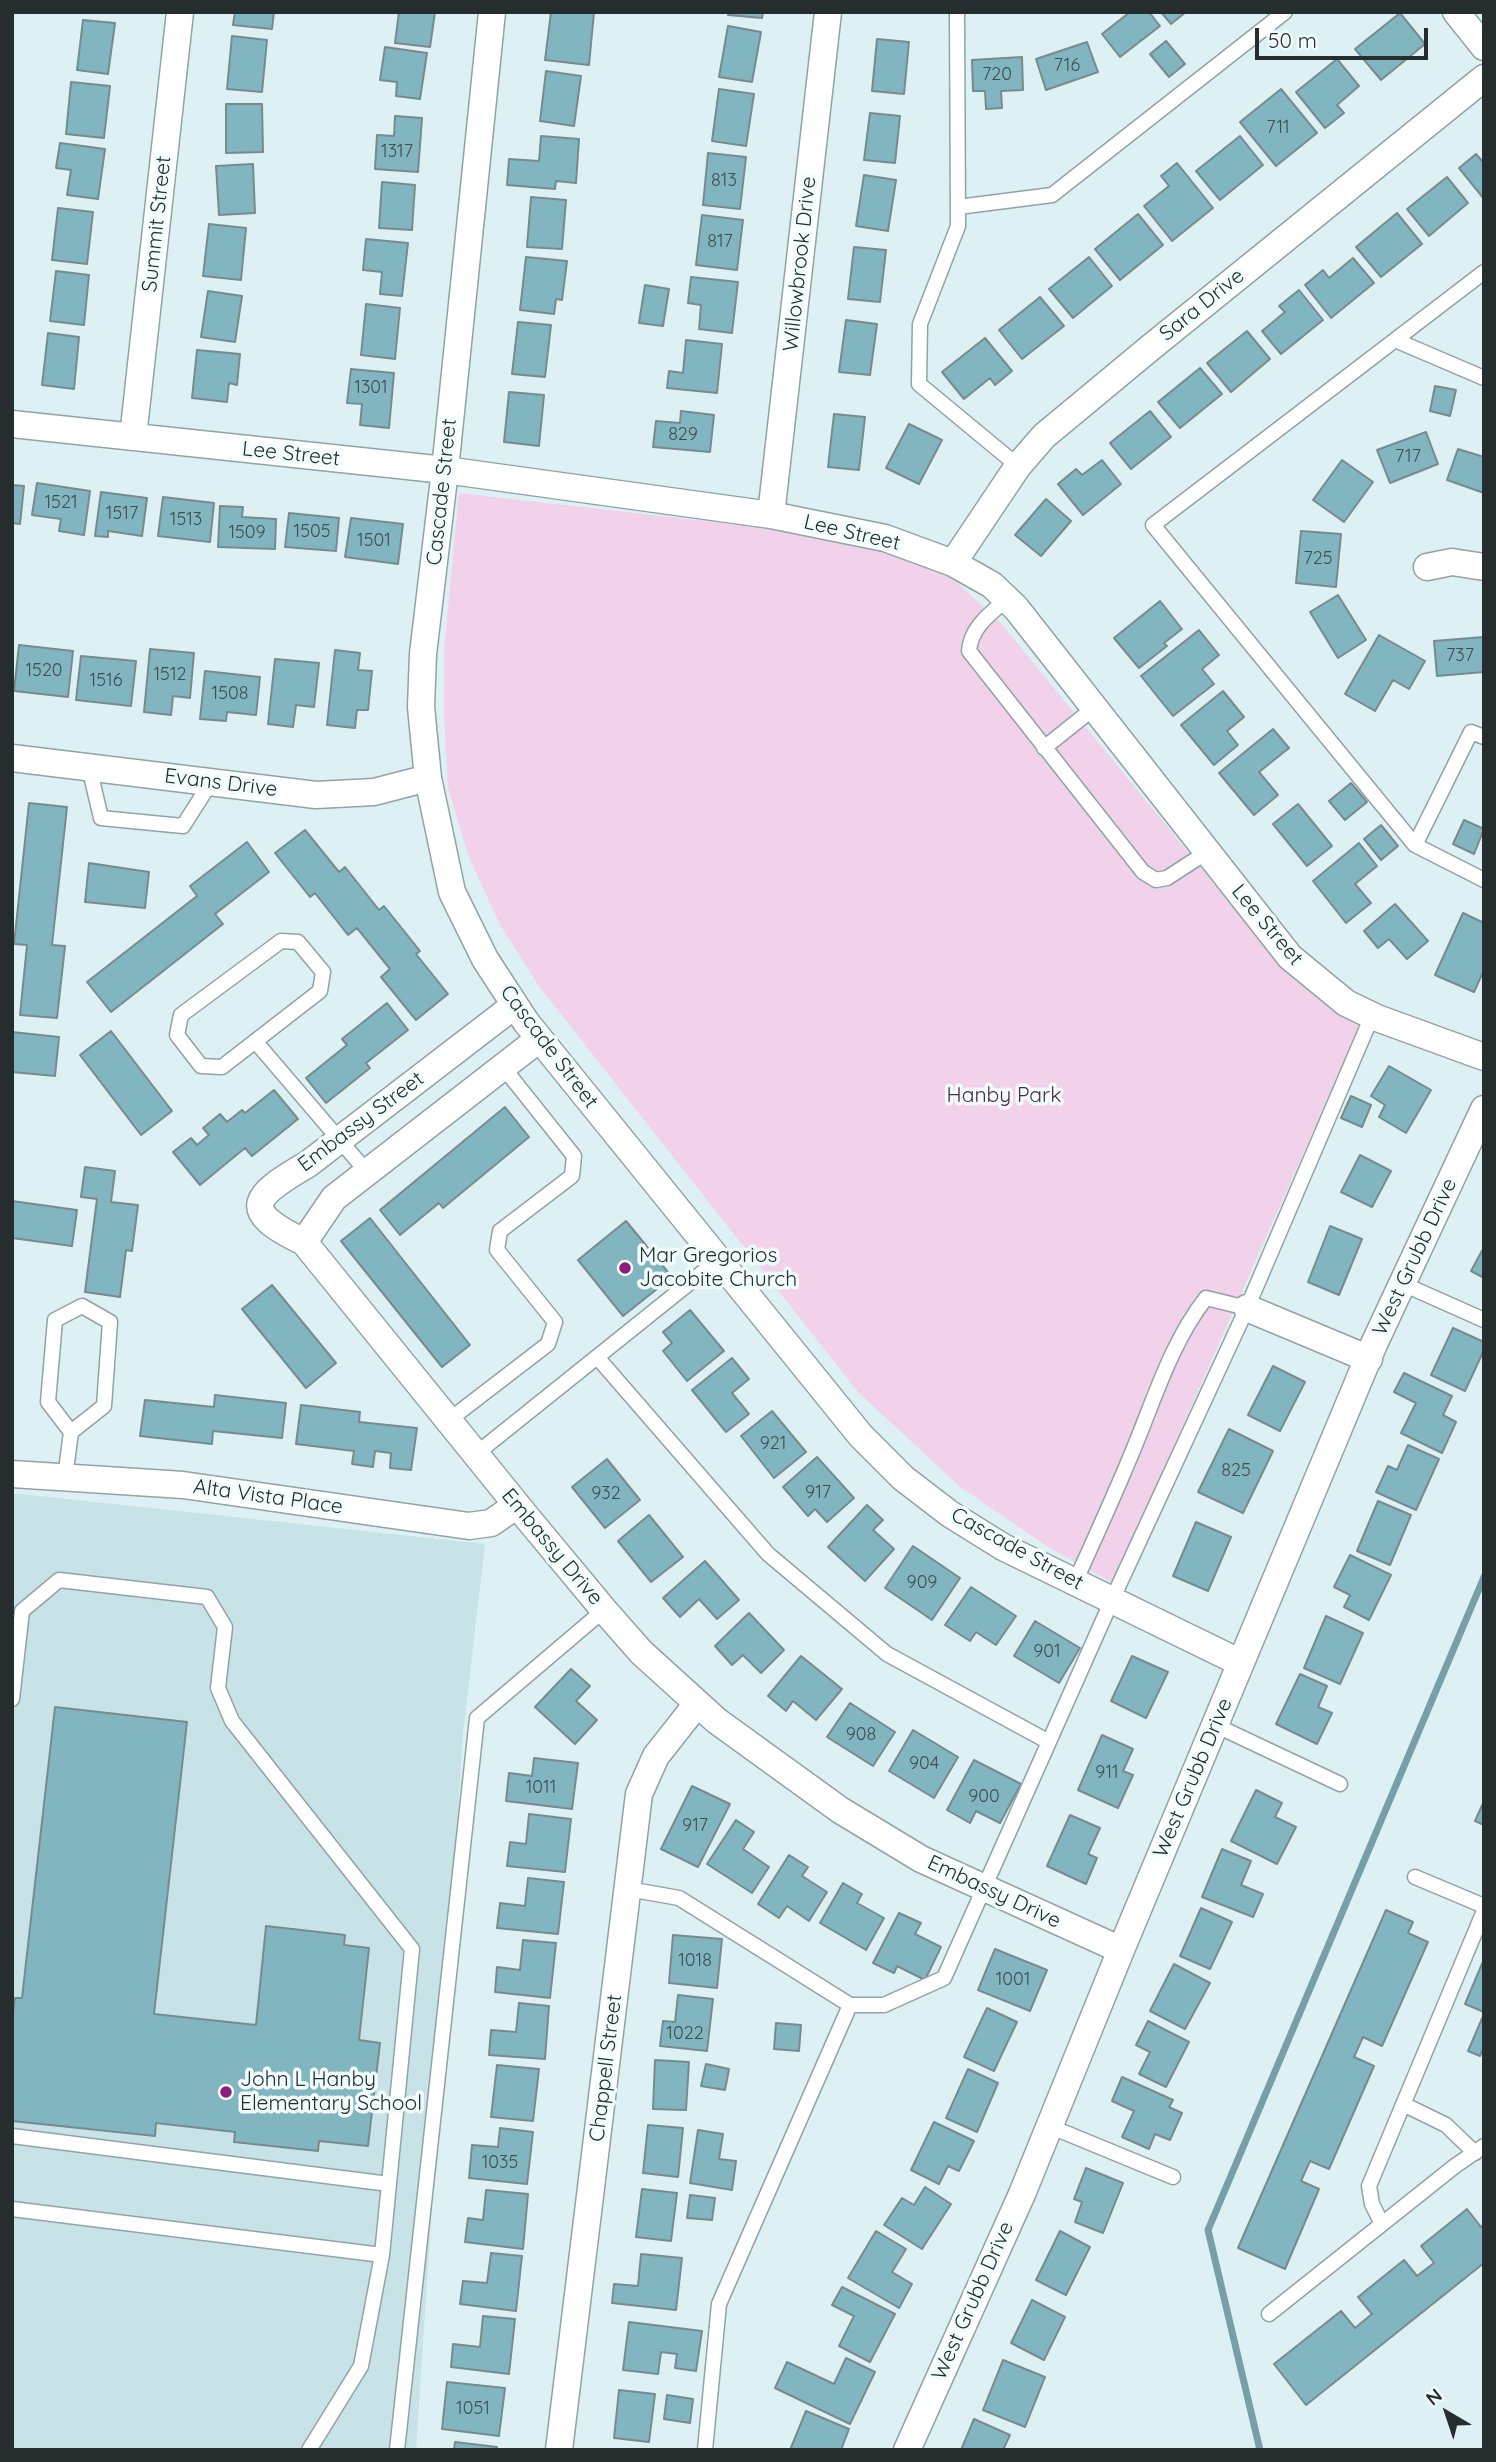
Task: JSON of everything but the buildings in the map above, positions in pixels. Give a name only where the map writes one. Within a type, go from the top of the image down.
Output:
[{"type":"street","name":"Summit Street","points":[[133,437],[180,12]]},
{"type":"street","name":"Cascade Street","points":[[492,12],[445,470],[423,654],[421,707],[428,778],[452,892],[485,960],[539,1039],[861,1436],[903,1478],[950,1514],[1003,1547],[1241,1663]]},
{"type":"street","name":"Willowbrook Drive","points":[[771,515],[828,12]]},
{"type":"street","points":[[1456,12],[1484,47]]},
{"type":"street","name":"Sara Drive","points":[[953,563],[1017,466],[1044,436],[1484,78]]},
{"type":"street","name":"Lee Street","points":[[12,424],[445,470],[771,515],[885,538],[953,563],[992,585],[1007,599],[1290,957],[1346,1003],[1372,1016],[1484,1057]]},
{"type":"street","points":[[1427,567],[1452,562],[1484,566]]},
{"type":"street","name":"Evans Drive","points":[[12,758],[316,795],[374,792],[428,778]]},
{"type":"street","name":"Embassy Street","points":[[304,1242],[264,1218],[259,1210],[260,1201],[267,1191],[308,1164],[515,1005]]},
{"type":"street","points":[[304,1242],[334,1198],[539,1039]]},
{"type":"street","name":"West Grubb Drive","points":[[907,2450],[1022,2194],[1121,1950],[1369,1359],[1484,1109]]},
{"type":"street","name":"Embassy Drive","points":[[304,1242],[604,1610],[641,1652],[697,1704],[840,1810],[921,1859],[1121,1950]]},
{"type":"street","points":[[1247,1308],[1369,1359]]},
{"type":"street","name":"Alta Vista Place","points":[[12,1474],[183,1485],[470,1526],[491,1523],[517,1505]]},
{"type":"street","name":"Chappell Street","points":[[559,2450],[639,1794],[656,1756],[697,1704]]},
{"type":"lane","points":[[957,12],[958,226],[920,324],[919,384],[1017,466]]},
{"type":"lane","points":[[958,207],[1052,195],[1285,12]]},
{"type":"lane","points":[[1484,272],[1153,525],[1415,845],[1484,880]]},
{"type":"lane","points":[[1395,340],[1484,379]]},
{"type":"lane","points":[[1007,599],[977,627],[970,641],[969,651],[1044,748],[1143,872],[1156,880],[1167,878],[1208,852]]},
{"type":"lane","points":[[1044,748],[1094,708]]},
{"type":"lane","points":[[1415,845],[1471,732],[1484,737]]},
{"type":"lane","points":[[89,767],[101,818],[183,826],[211,782]]},
{"type":"lane","points":[[281,941],[298,942],[323,972],[320,991],[256,1041],[222,1068],[201,1066],[177,1035],[181,1015],[281,941]]},
{"type":"lane","points":[[628,1889],[679,1898],[850,2005],[884,2005],[944,1978],[1112,1600],[1247,1308],[1372,1016]]},
{"type":"lane","points":[[256,1041],[367,1172]]},
{"type":"lane","points":[[449,1420],[548,1344],[555,1322],[498,1250],[500,1231],[572,1176],[574,1156],[503,1067]]},
{"type":"lane","points":[[476,1454],[718,1259]]},
{"type":"lane","points":[[1403,1283],[1484,1320]]},
{"type":"lane","points":[[1075,1582],[1117,1491],[1166,1368],[1191,1318],[1206,1298],[1247,1308]]},
{"type":"lane","points":[[65,1478],[71,1432],[104,1406],[110,1322],[82,1306],[55,1320],[48,1402],[71,1432]]},
{"type":"lane","points":[[597,1357],[768,1554],[887,1654],[1049,1742]]},
{"type":"lane","points":[[12,1699],[22,1611],[59,1580],[207,1597],[225,1627],[218,1688],[232,1721],[412,1948],[382,2255],[361,2366],[309,2450]]},
{"type":"lane","points":[[397,2450],[477,1718],[604,1610]]},
{"type":"lane","points":[[1215,1725],[1340,1784]]},
{"type":"lane","points":[[1382,2224],[1372,2204],[1369,2186],[1484,1908],[1415,1877]]},
{"type":"lane","points":[[705,2450],[719,2304],[850,2005]]},
{"type":"lane","points":[[1269,2314],[1479,2149],[1446,2125],[1403,2104]]},
{"type":"lane","points":[[1049,2126],[1173,2177]]},
{"type":"lane","points":[[12,2136],[389,2184]]},
{"type":"lane","points":[[12,2209],[382,2255]]},
{"type":"shaded area","name":"John L Hanby Elementary School","points":[[12,1493],[485,1544],[463,1734],[416,2450],[12,2450]]},
{"type":"green space","name":"Hanby Park","points":[[459,493],[775,529],[857,542],[909,557],[954,580],[1000,622],[1281,966],[1316,995],[1363,1018],[1113,1583],[1048,1547],[959,1486],[858,1392],[538,985],[499,923],[468,855],[448,788],[444,650]]},
{"type":"waterway","points":[[1260,2450],[1208,2230],[1484,1577]]},
{"type":"place","name":"Mar Gregorios Jacobite Church","points":[[625,1268]]},
{"type":"place","name":"John L Hanby Elementary School","points":[[226,2092]]}]
